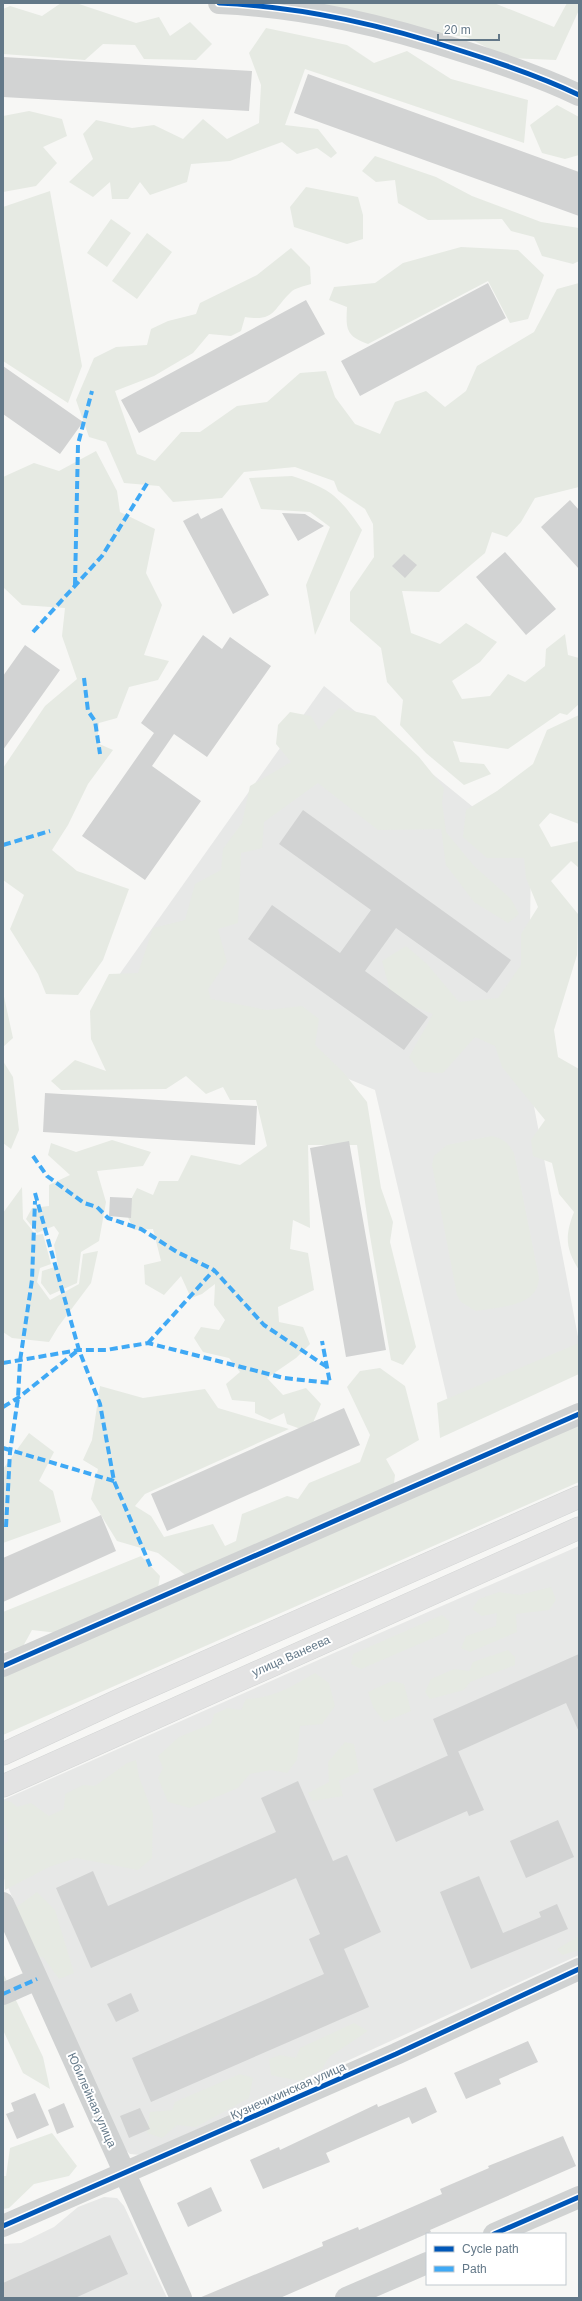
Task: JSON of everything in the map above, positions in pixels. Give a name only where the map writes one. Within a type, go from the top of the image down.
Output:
[{"type":"main road","points":[[3,1754],[174,1676],[579,1497]]},
{"type":"main road","name":"улица Ванеева","points":[[3,1786],[579,1528]]},
{"type":"street","points":[[219,3],[255,5],[336,16],[421,37],[490,60],[558,85],[579,95]]},
{"type":"street","points":[[3,1666],[471,1459],[579,1414]]},
{"type":"street","name":"Юбилейная улица","points":[[3,1903],[181,2298]]},
{"type":"street","name":"Кузнечихинская улица","points":[[3,2226],[125,2174],[396,2054],[579,1969]]},
{"type":"street","points":[[3,1994],[37,1979]]},
{"type":"street","points":[[496,2233],[579,2197]]},
{"type":"street","points":[[346,2298],[426,2263]]},
{"type":"shaded area","points":[[61,3],[76,3],[136,23],[159,17],[170,36],[190,22],[212,44],[196,60],[144,59],[135,45],[103,44],[85,60],[3,54],[3,9],[10,6],[42,16]]},
{"type":"shaded area","points":[[307,3],[494,3],[554,27],[567,3],[579,3],[579,10],[556,60],[508,58],[466,37],[411,30]]},
{"type":"shaded area","points":[[266,28],[347,45],[374,63],[407,51],[451,79],[528,100],[524,143],[305,69],[285,125],[318,129],[337,153],[331,158],[317,148],[297,154],[282,142],[230,161],[191,164],[187,182],[150,195],[140,182],[128,199],[112,199],[110,182],[93,197],[69,182],[93,159],[83,134],[96,120],[132,128],[154,125],[183,139],[203,119],[227,139],[259,123],[261,85],[249,53]]},
{"type":"shaded area","points":[[557,105],[579,117],[579,155],[565,159],[542,153],[530,125]]},
{"type":"shaded area","points":[[29,111],[62,119],[67,136],[43,147],[57,163],[36,186],[3,192],[3,116]]},
{"type":"shaded area","points":[[375,156],[436,177],[472,196],[541,222],[579,228],[579,261],[573,264],[542,256],[534,237],[511,231],[502,219],[428,220],[398,203],[395,180],[376,182],[362,171]]},
{"type":"shaded area","points":[[306,187],[358,197],[363,215],[363,239],[347,244],[294,227],[290,207]]},
{"type":"shaded area","points":[[50,191],[82,366],[68,403],[3,361],[3,207]]},
{"type":"shaded area","points":[[111,219],[131,233],[107,267],[87,253]]},
{"type":"shaded area","points":[[147,233],[172,252],[137,299],[112,281]]},
{"type":"shaded area","points":[[461,247],[518,250],[544,275],[528,319],[510,323],[488,281],[368,344],[355,338],[348,330],[347,307],[329,300],[334,287],[375,283],[403,263]]},
{"type":"shaded area","points":[[291,248],[310,267],[311,284],[293,291],[268,316],[262,318],[245,317],[241,331],[231,336],[209,334],[193,353],[154,376],[115,391],[137,454],[155,461],[181,432],[200,432],[237,406],[267,402],[300,373],[326,371],[335,397],[355,424],[380,434],[395,402],[426,391],[445,407],[466,391],[477,366],[534,332],[557,289],[579,283],[579,487],[535,498],[521,522],[507,537],[492,532],[485,553],[439,592],[402,591],[411,633],[440,644],[466,623],[497,642],[480,662],[452,681],[462,699],[490,696],[508,674],[525,682],[545,666],[546,649],[565,634],[568,655],[579,658],[579,704],[567,715],[560,713],[508,749],[453,741],[460,762],[484,764],[491,774],[464,785],[426,753],[400,725],[403,700],[387,682],[381,648],[350,621],[350,592],[374,557],[373,524],[365,509],[338,491],[334,481],[295,467],[244,472],[222,498],[173,502],[159,486],[124,483],[106,442],[89,437],[76,400],[94,358],[116,347],[147,345],[151,329],[168,321],[196,314],[200,303],[257,275]]},
{"type":"shaded area","points":[[96,451],[117,491],[120,512],[155,529],[146,573],[162,605],[144,655],[169,661],[158,680],[129,687],[117,718],[99,723],[97,743],[113,750],[88,784],[68,825],[52,850],[77,871],[129,889],[103,960],[78,995],[46,994],[38,974],[10,929],[24,895],[3,880],[3,768],[45,706],[77,679],[62,636],[65,608],[22,605],[3,587],[3,477],[34,463],[59,471]]},
{"type":"shaded area","points":[[292,476],[316,485],[333,495],[347,509],[362,530],[315,635],[306,585],[330,527],[310,512],[261,509],[249,478]]},
{"type":"shaded area","points":[[324,686],[531,854],[528,1075],[579,1342],[579,1353],[450,1410],[375,1090],[303,1060],[92,1013]]},
{"type":"shaded area","points":[[339,708],[375,716],[419,757],[444,788],[442,803],[446,832],[474,866],[511,899],[519,914],[508,923],[474,902],[446,865],[441,829],[378,830],[318,783],[264,822],[262,848],[241,853],[238,923],[218,929],[227,962],[208,989],[211,999],[267,1010],[302,1006],[319,1019],[315,1045],[343,1072],[367,1102],[381,1188],[393,1222],[390,1242],[416,1347],[403,1365],[391,1360],[369,1230],[357,1145],[308,1145],[310,1228],[293,1220],[290,1249],[308,1253],[314,1290],[278,1307],[279,1322],[303,1327],[310,1344],[296,1358],[267,1378],[283,1395],[306,1388],[321,1404],[309,1432],[287,1424],[284,1413],[270,1420],[255,1413],[255,1402],[232,1400],[226,1384],[240,1372],[229,1358],[203,1352],[194,1338],[201,1327],[219,1330],[225,1320],[214,1305],[215,1284],[202,1294],[191,1298],[181,1276],[164,1295],[145,1284],[144,1265],[161,1261],[153,1229],[134,1230],[125,1211],[137,1188],[153,1195],[159,1181],[178,1181],[191,1155],[240,1165],[267,1146],[256,1100],[230,1100],[223,1087],[206,1094],[186,1076],[166,1089],[61,1090],[51,1081],[75,1060],[106,1071],[91,1039],[90,1011],[109,974],[138,973],[153,928],[185,920],[195,884],[221,870],[223,849],[242,823],[250,786],[291,762],[276,744],[278,725],[290,712],[311,716],[319,730]]},
{"type":"shaded area","points":[[579,715],[579,824],[550,813],[539,825],[551,847],[579,841],[579,868],[571,861],[551,881],[578,914],[577,955],[554,1030],[558,1057],[579,1069],[579,1270],[571,1255],[568,1241],[569,1228],[574,1212],[559,1194],[552,1163],[533,1156],[531,1140],[545,1120],[502,1067],[495,1046],[475,1037],[443,1073],[420,1072],[409,1057],[433,1014],[392,998],[382,961],[406,946],[427,964],[459,1002],[498,998],[521,965],[521,934],[538,907],[526,878],[524,858],[487,858],[463,837],[466,810],[497,791],[533,764],[547,730]]},
{"type":"shaded area","points":[[3,992],[13,1038],[3,1047]]},
{"type":"shaded area","points":[[3,1061],[13,1077],[19,1130],[11,1149],[3,1143]]},
{"type":"shaded area","points":[[492,1136],[505,1142],[514,1153],[539,1278],[537,1288],[532,1295],[525,1300],[516,1304],[476,1311],[461,1302],[457,1295],[432,1165],[434,1156],[447,1145]]},
{"type":"shaded area","points":[[112,1140],[151,1152],[143,1166],[97,1171],[106,1202],[99,1241],[81,1252],[77,1283],[50,1295],[41,1283],[42,1271],[58,1266],[54,1245],[59,1233],[54,1226],[37,1233],[26,1219],[32,1208],[49,1206],[49,1185],[70,1175],[48,1155],[51,1143],[76,1152]]},
{"type":"shaded area","points":[[22,1187],[23,1219],[36,1235],[43,1234],[51,1264],[40,1268],[37,1282],[50,1300],[79,1284],[83,1254],[98,1251],[91,1283],[58,1327],[49,1342],[12,1338],[3,1332],[3,1213]]},
{"type":"shaded area","points":[[579,1343],[579,1374],[440,1438],[437,1403]]},
{"type":"shaded area","points":[[380,1368],[405,1386],[419,1440],[386,1459],[395,1475],[392,1499],[189,1578],[158,1553],[117,1541],[91,1499],[98,1469],[83,1460],[92,1440],[100,1386],[143,1398],[205,1389],[218,1408],[289,1429],[145,1494],[135,1506],[151,1516],[164,1537],[213,1524],[225,1546],[236,1541],[242,1514],[287,1496],[298,1499],[309,1483],[360,1462],[370,1435],[347,1387],[360,1371]]},
{"type":"shaded area","points":[[579,1424],[579,1482],[3,1735],[3,1676]]},
{"type":"shaded area","points":[[29,1433],[54,1452],[39,1481],[53,1491],[61,1522],[3,1543],[3,1469]]},
{"type":"shaded area","points":[[579,1546],[579,1955],[141,2155],[130,2154],[122,2147],[3,1876],[3,1800]]},
{"type":"shaded area","points":[[141,1556],[160,1576],[157,1594],[66,1634],[32,1630],[21,1650],[3,1651],[3,1612]]},
{"type":"shaded area","points":[[551,1587],[556,1600],[549,1610],[516,1614],[517,1632],[470,1652],[461,1648],[466,1636],[496,1626],[497,1613],[482,1616],[472,1609],[479,1599],[499,1592],[519,1595]]},
{"type":"shaded area","points":[[442,1615],[450,1622],[447,1632],[361,1669],[351,1664],[353,1654]]},
{"type":"shaded area","points":[[508,1650],[515,1657],[515,1665],[470,1682],[464,1690],[430,1699],[425,1692],[431,1679],[454,1669],[469,1671],[473,1662]]},
{"type":"shaded area","points":[[315,1673],[329,1683],[335,1706],[322,1724],[300,1726],[297,1760],[287,1773],[271,1770],[250,1774],[238,1788],[190,1808],[168,1802],[158,1778],[163,1768],[158,1756],[179,1737],[211,1724],[214,1714],[228,1708],[241,1710],[246,1699],[264,1697],[282,1691]]},
{"type":"shaded area","points":[[392,1681],[404,1684],[411,1711],[384,1722],[373,1707],[368,1692]]},
{"type":"shaded area","points":[[345,1742],[354,1744],[359,1772],[339,1781],[343,1796],[313,1801],[308,1793],[329,1782],[328,1762]]},
{"type":"shaded area","points":[[136,1760],[139,1777],[153,1814],[152,1858],[138,1870],[76,1858],[49,1867],[5,1890],[3,1846],[8,1841],[6,1826],[3,1824],[3,1800],[11,1802],[17,1807],[31,1803],[49,1816],[64,1809],[65,1794],[83,1785],[95,1786],[127,1763]]},
{"type":"shaded area","points":[[37,1892],[55,1910],[74,1973],[59,1979],[43,1957],[31,1957],[10,1912]]},
{"type":"shaded area","points":[[579,1936],[579,1950],[562,1955],[557,1949]]},
{"type":"shaded area","points":[[3,1973],[43,2057],[50,2089],[23,2073],[3,2030]]},
{"type":"shaded area","points":[[354,2023],[368,2031],[329,2057],[322,2069],[300,2081],[271,2075],[269,2059],[280,2055],[296,2058],[300,2048]]},
{"type":"shaded area","points":[[240,2074],[253,2078],[249,2098],[196,2127],[177,2125],[162,2138],[147,2133],[150,2112],[172,2110],[175,2102]]},
{"type":"shaded area","points":[[52,2133],[77,2166],[69,2176],[34,2184],[9,2208],[3,2209],[3,2176],[6,2176],[10,2148]]},
{"type":"shaded area","points":[[104,2197],[117,2198],[124,2206],[167,2298],[3,2298],[3,2244],[21,2243],[54,2227],[78,2207]]},
{"type":"building","points":[[3,57],[252,71],[249,111],[3,97]]},
{"type":"building","points":[[308,74],[579,172],[579,216],[294,113]]},
{"type":"building","points":[[488,283],[506,318],[360,396],[341,361]]},
{"type":"building","points":[[306,300],[325,334],[139,433],[121,400]]},
{"type":"building","points":[[3,366],[83,422],[60,454],[3,414]]},
{"type":"building","points":[[570,500],[579,510],[579,569],[541,527]]},
{"type":"building","points":[[222,508],[269,595],[233,614],[183,521],[198,513],[201,519]]},
{"type":"building","points":[[282,513],[305,514],[324,526],[298,541]]},
{"type":"building","points":[[505,552],[556,609],[526,635],[476,577]]},
{"type":"building","points":[[404,554],[417,565],[405,578],[392,566]]},
{"type":"building","points":[[203,635],[222,649],[230,637],[271,666],[207,757],[174,734],[152,766],[201,801],[145,880],[82,836],[154,733],[141,723]]},
{"type":"building","points":[[25,645],[60,670],[3,750],[3,676]]},
{"type":"building","points":[[303,810],[511,960],[487,993],[396,928],[365,971],[428,1017],[404,1050],[248,939],[272,905],[340,953],[371,910],[279,844]]},
{"type":"building","points":[[45,1093],[257,1106],[255,1145],[43,1132]]},
{"type":"building","points":[[349,1141],[386,1350],[346,1357],[310,1148]]},
{"type":"building","points":[[110,1197],[132,1198],[131,1218],[109,1216]]},
{"type":"building","points":[[344,1408],[360,1445],[167,1531],[151,1494]]},
{"type":"building","points":[[101,1515],[116,1551],[3,1602],[3,1558]]},
{"type":"building","points":[[579,1654],[579,1732],[566,1703],[448,1756],[433,1719]]},
{"type":"building","points":[[458,1751],[484,1810],[469,1816],[467,1811],[396,1842],[373,1789]]},
{"type":"building","points":[[298,1781],[333,1861],[347,1855],[381,1932],[344,1949],[369,2007],[151,2102],[132,2058],[324,1974],[309,1939],[320,1934],[296,1878],[91,1968],[56,1888],[93,1871],[108,1906],[276,1832],[261,1798]]},
{"type":"building","points":[[558,1820],[574,1857],[526,1878],[510,1841]]},
{"type":"building","points":[[479,1876],[503,1933],[541,1917],[539,1912],[557,1904],[568,1929],[471,1969],[440,1892]]},
{"type":"building","points":[[131,1993],[139,2011],[116,2022],[107,2004]]},
{"type":"building","points":[[528,2041],[538,2062],[499,2079],[501,2084],[466,2099],[454,2073]]},
{"type":"building","points":[[426,2087],[437,2112],[412,2124],[409,2117],[326,2153],[330,2162],[263,2189],[250,2160],[279,2147],[280,2150],[377,2104],[378,2107]]},
{"type":"building","points":[[35,2093],[49,2125],[17,2139],[6,2114],[14,2111],[11,2103]]},
{"type":"building","points":[[64,2103],[74,2127],[57,2134],[48,2110]]},
{"type":"building","points":[[140,2108],[150,2129],[129,2138],[120,2116]]},
{"type":"building","points":[[563,2136],[576,2166],[430,2230],[431,2232],[280,2298],[199,2298],[323,2246],[322,2242],[358,2227],[359,2230],[442,2194],[440,2189],[489,2168],[488,2166]]},
{"type":"building","points":[[211,2187],[222,2211],[188,2227],[177,2203]]},
{"type":"building","points":[[110,2235],[128,2274],[75,2298],[3,2298],[3,2283]]},
{"type":"marked path","points":[[75,585],[78,444],[92,391]]},
{"type":"marked path","points":[[33,632],[102,556],[148,482]]},
{"type":"marked path","points":[[84,678],[88,711],[95,721],[100,754]]},
{"type":"marked path","points":[[3,845],[50,831]]},
{"type":"marked path","points":[[33,1156],[47,1176],[84,1203],[97,1207],[108,1218],[141,1229],[177,1252],[214,1270],[264,1325],[327,1367]]},
{"type":"marked path","points":[[35,1193],[79,1350],[100,1404],[114,1481],[152,1570]]},
{"type":"marked path","points":[[6,1527],[10,1452],[18,1398],[20,1361],[32,1280],[35,1201]]},
{"type":"marked path","points":[[148,1343],[214,1270]]},
{"type":"marked path","points":[[3,1363],[79,1350],[106,1350],[148,1343],[284,1378],[330,1383],[322,1341]]},
{"type":"marked path","points":[[3,1407],[18,1398],[77,1351]]},
{"type":"marked path","points":[[3,1448],[114,1481]]},
{"type":"marked path","points":[[3,1994],[37,1979]]},
{"type":"cycle path","points":[[219,3],[251,5],[314,13],[376,26],[407,34],[496,62],[539,77],[579,95]]},
{"type":"cycle path","points":[[3,1666],[579,1414]]},
{"type":"cycle path","points":[[3,2226],[396,2054],[579,1969]]},
{"type":"cycle path","points":[[496,2233],[579,2197]]}]
